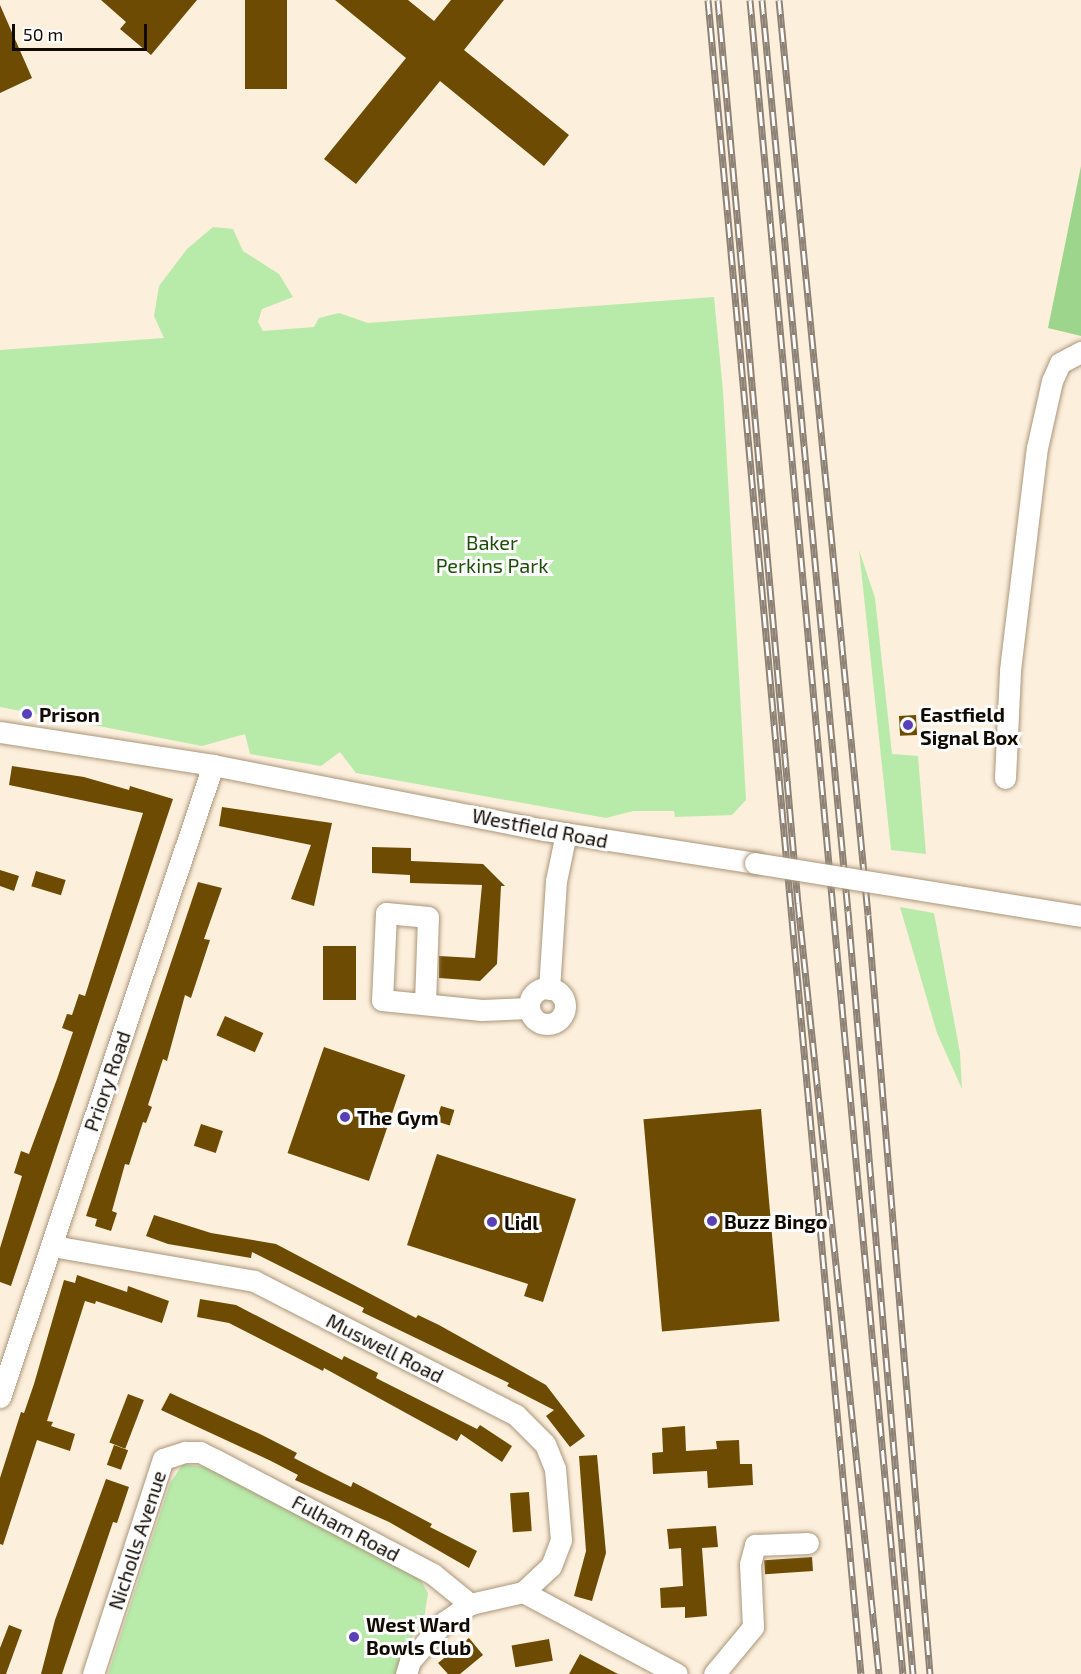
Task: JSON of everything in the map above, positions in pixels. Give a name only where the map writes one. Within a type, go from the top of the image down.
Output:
[{"type":"street","points":[[1005,778],[1010,670],[1037,448],[1052,381],[1060,363],[1081,352]]},
{"type":"street","name":"Westfield Road","points":[[0,732],[213,765],[566,833],[1081,916]]},
{"type":"street","name":"Priory Road","points":[[0,1397],[213,765]]},
{"type":"street","points":[[549,989],[556,881],[566,833]]},
{"type":"street","points":[[549,989],[564,1000],[564,1012],[557,1021],[541,1024],[533,1018],[529,1008],[534,993],[549,989]]},
{"type":"street","points":[[425,1003],[482,1010],[529,1008]]},
{"type":"street","name":"Muswell Road","points":[[52,1246],[254,1281],[516,1415],[545,1444],[555,1469],[561,1540],[551,1566],[523,1592]]},
{"type":"street","name":"Nicholls Avenue","points":[[93,1674],[163,1459],[185,1452],[200,1452],[216,1460]]},
{"type":"street","name":"Fulham Road","points":[[216,1460],[434,1574],[470,1604]]},
{"type":"street","points":[[714,1674],[753,1627],[750,1564],[755,1545],[808,1543]]},
{"type":"street","points":[[406,1674],[410,1661],[444,1622],[470,1604],[523,1592],[677,1674]]},
{"type":"green space","points":[[1081,166],[1081,336],[1048,328]]},
{"type":"green space","name":"Baker Perkins Park","points":[[213,227],[233,229],[243,251],[279,274],[293,297],[262,309],[258,322],[263,331],[314,327],[319,318],[339,313],[368,323],[714,297],[723,391],[746,800],[732,815],[675,817],[674,811],[633,811],[606,818],[356,773],[340,752],[321,766],[250,754],[245,734],[202,746],[0,707],[0,350],[164,338],[154,316],[159,286],[187,249]]},
{"type":"green space","points":[[859,550],[875,598],[892,754],[918,756],[926,854],[891,850]]},
{"type":"green space","points":[[900,907],[934,913],[960,1053],[962,1089],[937,1033]]},
{"type":"green space","points":[[183,1464],[207,1467],[419,1577],[428,1593],[424,1619],[411,1639],[398,1674],[108,1674],[170,1483]]},
{"type":"building","points":[[101,0],[197,0],[151,55],[120,29],[126,22]]},
{"type":"building","points":[[245,0],[287,0],[287,89],[245,89]]},
{"type":"building","points":[[335,0],[408,0],[434,21],[451,0],[504,0],[464,50],[569,135],[544,166],[440,81],[356,184],[324,159],[406,58]]},
{"type":"building","points":[[0,5],[32,78],[0,93]]},
{"type":"building","name":"Eastfield Signal Box","points":[[916,715],[917,735],[900,736],[899,716]]},
{"type":"building","points":[[12,766],[84,777],[129,790],[130,786],[173,799],[11,1286],[0,1282],[0,1248],[22,1176],[14,1173],[21,1151],[29,1154],[57,1079],[73,1032],[62,1028],[67,1014],[72,1015],[79,994],[85,996],[143,813],[9,785]]},
{"type":"building","points":[[222,807],[332,823],[314,906],[291,899],[311,845],[219,826]]},
{"type":"building","points":[[372,847],[411,848],[411,861],[483,864],[505,886],[501,886],[497,964],[480,981],[439,978],[439,956],[475,958],[482,885],[410,883],[410,875],[372,873]]},
{"type":"building","points":[[0,870],[19,876],[14,891],[0,886]]},
{"type":"building","points":[[36,871],[66,880],[61,895],[31,886]]},
{"type":"building","points":[[198,882],[222,888],[204,939],[210,940],[191,998],[185,995],[167,1061],[163,1059],[148,1105],[152,1107],[146,1123],[143,1122],[129,1165],[125,1164],[112,1211],[117,1213],[111,1231],[95,1226],[97,1219],[86,1216]]},
{"type":"building","points":[[323,946],[356,946],[356,1000],[323,1000]]},
{"type":"building","points":[[225,1016],[263,1033],[255,1052],[216,1035]]},
{"type":"building","name":"The Gym","points":[[324,1047],[405,1075],[369,1181],[288,1153]]},
{"type":"building","points":[[441,1106],[454,1110],[450,1125],[436,1121]]},
{"type":"building","name":"Buzz Bingo","points":[[761,1109],[780,1321],[662,1331],[643,1119]]},
{"type":"building","points":[[201,1124],[223,1131],[216,1153],[194,1146]]},
{"type":"building","name":"Lidl","points":[[437,1154],[576,1199],[543,1302],[524,1296],[528,1284],[407,1245]]},
{"type":"building","points":[[154,1215],[211,1233],[276,1244],[416,1318],[418,1315],[439,1325],[546,1385],[585,1436],[570,1447],[546,1416],[554,1410],[507,1386],[509,1383],[362,1312],[364,1308],[252,1252],[251,1258],[168,1244],[146,1236]]},
{"type":"building","points":[[77,1275],[127,1292],[128,1286],[169,1301],[162,1323],[96,1301],[95,1304],[85,1301],[47,1421],[53,1422],[51,1426],[75,1434],[70,1451],[37,1440],[3,1545],[0,1544],[0,1478],[21,1412],[24,1413],[34,1384],[64,1280],[75,1283]]},
{"type":"building","points":[[200,1299],[236,1305],[342,1360],[344,1356],[378,1373],[376,1378],[477,1429],[480,1425],[512,1446],[502,1462],[461,1434],[457,1441],[324,1368],[323,1371],[229,1323],[197,1317]]},
{"type":"building","points":[[170,1393],[262,1435],[297,1453],[294,1458],[351,1487],[353,1482],[432,1524],[430,1527],[477,1551],[469,1568],[389,1522],[295,1480],[298,1475],[271,1461],[161,1410]]},
{"type":"building","points":[[128,1394],[144,1400],[125,1449],[109,1443]]},
{"type":"building","points":[[685,1426],[686,1451],[717,1449],[716,1441],[739,1440],[740,1464],[752,1464],[753,1485],[708,1488],[707,1471],[653,1474],[652,1453],[663,1452],[662,1428]]},
{"type":"building","points":[[114,1445],[128,1450],[121,1470],[107,1465]]},
{"type":"building","points":[[597,1455],[606,1553],[592,1601],[574,1596],[586,1551],[579,1456]]},
{"type":"building","points":[[106,1479],[129,1487],[117,1523],[113,1522],[62,1674],[41,1674],[55,1620]]},
{"type":"building","points":[[529,1492],[532,1531],[513,1532],[510,1493]]},
{"type":"building","points":[[716,1526],[718,1547],[702,1548],[707,1616],[685,1618],[685,1607],[661,1608],[660,1588],[683,1586],[681,1548],[669,1549],[667,1529]]},
{"type":"building","points":[[812,1557],[813,1571],[765,1574],[764,1560]]},
{"type":"building","points":[[9,1625],[22,1630],[6,1674],[0,1674],[0,1648]]},
{"type":"building","points":[[469,1638],[483,1655],[460,1674],[448,1674],[438,1663]]},
{"type":"building","points":[[549,1639],[553,1661],[515,1667],[512,1646]]},
{"type":"building","points":[[580,1654],[618,1674],[569,1674]]},
{"type":"railway","points":[[708,0],[861,1674]]},
{"type":"railway","points":[[718,0],[798,903],[879,1674]]},
{"type":"railway","points":[[750,0],[903,1674]]},
{"type":"railway","points":[[762,0],[848,911],[913,1674]]},
{"type":"railway","points":[[779,0],[868,915],[930,1674]]},
{"type":"place","name":"Prison","points":[[27,714]]},
{"type":"place","name":"Eastfield Signal Box","points":[[908,725]]},
{"type":"place","name":"The Gym","points":[[345,1117]]},
{"type":"place","name":"Buzz Bingo","points":[[712,1221]]},
{"type":"place","name":"Lidl","points":[[492,1222]]},
{"type":"place","name":"West Ward Bowls Club","points":[[354,1637]]}]
